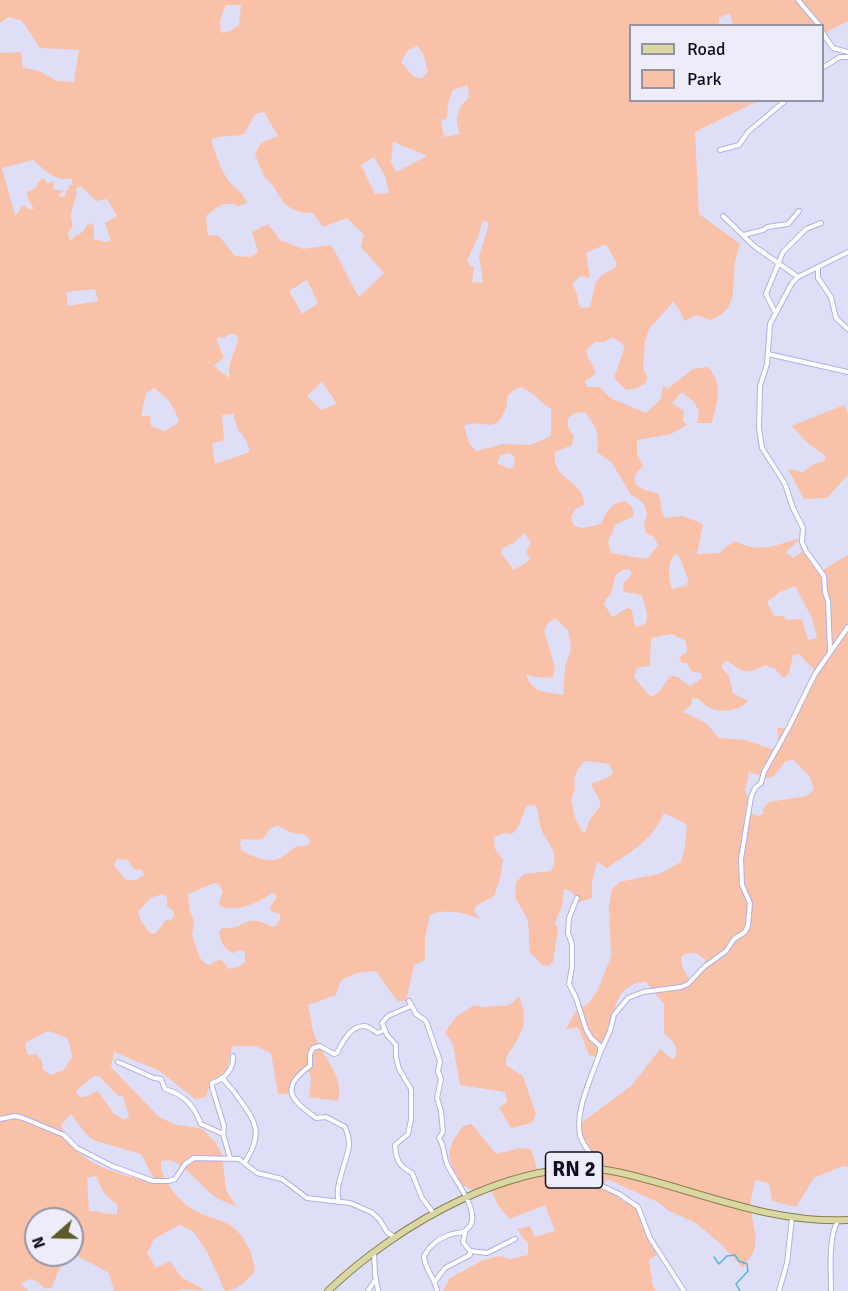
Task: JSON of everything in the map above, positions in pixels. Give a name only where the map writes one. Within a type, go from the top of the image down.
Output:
[{"type":"main road","name":"RN 2","points":[[328,1291],[374,1251],[434,1214],[468,1197],[508,1182],[540,1174],[573,1170],[604,1170],[752,1210],[815,1221],[848,1220]]},
{"type":"street","points":[[798,0],[818,24]]},
{"type":"street","points":[[824,35],[833,48],[848,52]]},
{"type":"street","points":[[824,68],[840,57],[848,57]]},
{"type":"street","points":[[720,150],[739,145],[748,132],[784,102]]},
{"type":"street","points":[[743,235],[767,227],[788,224],[799,211]]},
{"type":"street","points":[[723,216],[754,246],[798,277]]},
{"type":"street","points":[[775,313],[766,294],[783,252],[806,229],[821,223]]},
{"type":"street","points":[[830,652],[828,601],[824,576],[806,551],[802,542],[803,528],[785,484],[762,448],[759,428],[760,386],[768,354],[770,324],[792,283],[798,277],[848,252]]},
{"type":"street","points":[[819,268],[818,278],[831,297],[835,306],[836,318],[848,329]]},
{"type":"street","points":[[768,354],[848,372]]},
{"type":"street","points":[[604,1170],[583,1142],[580,1116],[585,1095],[615,1015],[628,998],[644,992],[688,984],[704,967],[726,951],[734,939],[745,932],[748,926],[750,903],[741,877],[741,859],[752,797],[814,674],[848,627]]},
{"type":"street","points":[[577,898],[568,933],[572,944],[569,984],[576,998],[582,1020],[591,1038],[600,1046],[600,1053]]},
{"type":"street","points":[[434,1214],[422,1198],[412,1173],[401,1168],[396,1157],[395,1145],[408,1134],[411,1120],[411,1089],[399,1069],[396,1045],[382,1023],[384,1019],[410,1004],[416,1014],[426,1021],[440,1061],[438,1071],[441,1079],[437,1098],[443,1132],[439,1138],[444,1144],[447,1163],[458,1186],[468,1197],[471,1220],[465,1231],[463,1242],[470,1251],[487,1253],[515,1239]]},
{"type":"street","points":[[339,1202],[338,1191],[348,1152],[345,1127],[326,1117],[316,1118],[292,1097],[292,1089],[301,1073],[310,1066],[310,1053],[313,1048],[320,1046],[334,1054],[337,1053],[345,1037],[360,1027],[368,1027],[377,1033],[385,1030]]},
{"type":"street","points":[[230,1158],[223,1134],[225,1126],[212,1083],[223,1078],[233,1065],[233,1056]]},
{"type":"street","points":[[118,1062],[161,1079],[165,1089],[182,1097],[198,1112],[201,1124],[223,1134]]},
{"type":"street","points":[[223,1078],[238,1101],[254,1119],[256,1140],[245,1162]]},
{"type":"street","points":[[0,1119],[15,1116],[23,1118],[64,1135],[77,1148],[111,1166],[153,1180],[175,1179],[185,1164],[194,1158],[239,1159],[257,1173],[282,1179],[307,1198],[350,1203],[371,1212],[380,1219],[387,1232],[394,1237]]},
{"type":"street","points":[[593,1170],[592,1176],[596,1183],[619,1194],[638,1207],[650,1238],[684,1291]]},
{"type":"street","points":[[779,1291],[787,1263],[792,1218]]},
{"type":"street","points":[[831,1291],[833,1233],[838,1221]]},
{"type":"street","points":[[437,1291],[433,1275],[425,1264],[424,1256],[439,1239],[465,1231]]},
{"type":"street","points":[[374,1251],[378,1291]]},
{"type":"street","points":[[436,1285],[436,1279],[445,1268],[468,1258],[470,1251]]},
{"type":"street","points":[[368,1291],[375,1279]]},
{"type":"green space","points":[[0,0],[848,0],[848,21],[824,33],[824,24],[733,24],[730,13],[719,18],[719,24],[629,24],[629,102],[756,102],[695,132],[699,214],[740,244],[735,263],[732,297],[726,311],[710,320],[697,315],[684,321],[673,302],[649,329],[645,342],[643,368],[647,377],[646,383],[626,390],[614,378],[625,346],[613,337],[604,342],[595,342],[586,350],[595,374],[585,381],[587,387],[600,387],[610,398],[646,413],[661,399],[663,385],[667,389],[693,369],[708,367],[713,374],[718,394],[712,423],[697,423],[699,411],[694,402],[682,392],[672,403],[684,411],[683,421],[687,425],[671,434],[637,440],[637,453],[643,466],[635,477],[637,485],[645,490],[658,493],[665,518],[683,516],[703,524],[697,554],[721,553],[724,548],[736,541],[761,548],[801,538],[786,552],[793,558],[804,551],[821,571],[848,555],[848,1167],[843,1166],[814,1178],[796,1207],[772,1201],[769,1183],[755,1180],[750,1205],[756,1238],[754,1251],[743,1268],[722,1245],[696,1223],[667,1210],[660,1203],[609,1180],[605,1181],[604,1185],[640,1208],[648,1232],[660,1253],[649,1260],[653,1286],[656,1291],[443,1291],[450,1278],[481,1261],[499,1256],[510,1259],[528,1255],[528,1244],[517,1229],[530,1226],[535,1237],[555,1231],[545,1205],[509,1219],[498,1205],[489,1186],[472,1190],[460,1184],[450,1161],[450,1149],[463,1126],[472,1124],[496,1154],[520,1148],[531,1149],[538,1172],[588,1166],[593,1162],[580,1136],[580,1124],[631,1086],[660,1049],[672,1059],[675,1058],[677,1050],[664,1033],[664,1004],[646,982],[631,986],[621,994],[596,1057],[589,1055],[578,1027],[566,1029],[576,1011],[589,1003],[598,989],[611,956],[609,907],[612,889],[619,882],[659,874],[681,862],[687,824],[664,813],[647,839],[633,851],[607,868],[597,862],[592,882],[592,898],[579,902],[571,891],[564,889],[562,906],[555,923],[558,929],[553,962],[549,966],[542,965],[530,952],[528,920],[515,897],[516,882],[524,874],[551,871],[554,860],[552,848],[541,829],[536,806],[527,805],[518,827],[512,834],[504,833],[494,837],[495,849],[503,860],[500,879],[494,896],[476,906],[474,911],[480,919],[449,912],[430,915],[425,937],[425,960],[414,965],[406,1001],[397,1001],[376,971],[357,973],[341,980],[336,995],[308,1005],[316,1039],[337,1078],[338,1101],[309,1097],[311,1078],[306,1066],[297,1075],[288,1094],[278,1094],[271,1053],[255,1046],[232,1046],[227,1071],[211,1081],[206,1097],[195,1099],[158,1070],[114,1052],[111,1067],[158,1116],[173,1124],[203,1129],[222,1154],[226,1190],[236,1206],[214,1196],[189,1172],[174,1162],[167,1160],[161,1162],[162,1169],[167,1183],[183,1202],[200,1213],[224,1222],[242,1237],[250,1251],[255,1271],[245,1281],[234,1289],[225,1291],[207,1252],[193,1231],[179,1225],[154,1239],[147,1253],[156,1268],[170,1261],[181,1277],[206,1291],[182,1289],[178,1291],[114,1291],[109,1273],[84,1259],[84,1207],[24,1207],[24,1267],[60,1267],[53,1287],[45,1289],[38,1282],[30,1279],[21,1284],[28,1291],[0,1291],[0,53],[21,52],[23,68],[39,71],[57,81],[74,82],[79,50],[40,48],[22,21],[9,17],[0,23]],"holes":[[[226,5],[241,5],[239,25],[230,31],[221,33],[220,20]],[[417,46],[423,53],[428,71],[422,79],[413,76],[401,62],[408,50]],[[468,85],[469,97],[458,114],[457,123],[460,134],[444,137],[441,121],[447,118],[448,103],[453,90]],[[264,112],[278,136],[261,143],[255,154],[264,176],[284,202],[298,211],[313,213],[323,227],[347,218],[364,235],[361,247],[384,273],[359,297],[331,245],[303,249],[280,240],[268,224],[252,232],[258,252],[250,257],[235,256],[219,236],[208,235],[206,216],[225,204],[238,206],[247,203],[226,177],[211,140],[244,134],[255,114]],[[393,142],[427,156],[396,172],[391,162]],[[374,157],[385,176],[389,193],[375,194],[361,165]],[[33,160],[55,177],[71,178],[73,185],[69,185],[69,189],[65,191],[66,196],[61,197],[59,195],[63,191],[53,189],[54,181],[47,184],[45,179],[42,179],[37,183],[36,188],[27,192],[34,209],[30,210],[21,206],[15,215],[2,168]],[[81,186],[96,201],[107,199],[117,216],[105,223],[111,241],[94,239],[94,226],[90,223],[83,232],[70,241],[68,233],[73,225],[71,214],[76,188]],[[483,221],[486,221],[489,224],[479,256],[483,283],[472,282],[474,267],[470,266],[467,261]],[[606,244],[617,264],[596,282],[590,307],[581,308],[573,286],[574,282],[581,276],[590,278],[586,253]],[[307,280],[318,303],[302,314],[289,291]],[[95,289],[98,301],[68,306],[66,292]],[[229,334],[236,334],[238,337],[229,367],[230,378],[214,365],[224,358],[216,339],[224,338]],[[322,382],[337,404],[321,410],[307,396]],[[522,387],[551,409],[551,436],[531,445],[503,444],[477,451],[470,445],[464,426],[495,424],[503,415],[507,396]],[[154,388],[170,403],[179,422],[165,431],[151,426],[150,416],[141,416],[146,393]],[[585,412],[596,430],[597,452],[612,463],[631,495],[645,506],[646,533],[654,537],[658,545],[647,559],[611,553],[608,542],[616,524],[634,516],[632,507],[625,501],[610,508],[601,524],[583,528],[574,526],[571,517],[575,509],[584,505],[583,496],[558,469],[555,462],[555,452],[572,445],[574,436],[568,427],[568,418],[575,413]],[[233,414],[250,452],[215,464],[212,444],[224,440],[222,415]],[[510,453],[515,458],[513,467],[510,469],[497,463],[501,455]],[[524,533],[531,542],[526,552],[530,560],[514,570],[501,553],[503,548],[515,542]],[[675,554],[679,556],[689,582],[685,586],[672,589],[669,571]],[[629,569],[632,573],[623,583],[624,592],[642,595],[647,614],[646,623],[637,627],[634,624],[632,610],[628,608],[612,617],[604,604],[620,572]],[[795,586],[812,618],[817,638],[808,640],[802,619],[786,620],[784,616],[774,616],[767,602],[780,592]],[[555,618],[568,630],[571,649],[565,667],[563,695],[536,688],[526,675],[553,677],[555,667],[544,631],[548,623]],[[671,634],[686,641],[687,652],[679,657],[682,663],[687,663],[692,672],[701,673],[702,678],[690,686],[678,677],[670,676],[658,693],[651,697],[634,677],[637,668],[650,666],[651,638]],[[799,654],[815,671],[787,728],[778,728],[778,747],[775,750],[745,740],[719,738],[706,723],[683,712],[692,704],[691,699],[697,698],[714,710],[725,711],[740,707],[748,701],[733,693],[729,676],[721,667],[724,662],[728,661],[746,671],[765,665],[775,669],[784,678],[789,673],[793,655]],[[793,759],[810,777],[814,790],[807,796],[769,802],[763,809],[763,814],[759,816],[749,813],[750,803],[745,790],[749,772],[768,778],[773,777],[785,762]],[[586,761],[609,764],[613,772],[611,776],[591,784],[600,801],[600,806],[583,833],[575,818],[571,799],[575,790],[575,778]],[[278,825],[291,832],[305,835],[310,842],[307,846],[296,847],[282,857],[272,860],[256,857],[241,850],[240,842],[243,839],[263,838]],[[117,859],[128,860],[134,869],[142,870],[144,875],[136,880],[126,880],[114,865]],[[214,883],[219,884],[223,893],[219,901],[220,906],[227,908],[240,908],[272,893],[276,895],[276,899],[270,906],[271,911],[279,914],[281,918],[276,926],[272,927],[250,921],[236,927],[222,928],[219,932],[221,942],[225,947],[233,953],[241,950],[245,952],[245,962],[228,969],[223,961],[218,960],[210,965],[200,958],[192,935],[194,921],[190,912],[188,894]],[[163,894],[167,898],[167,906],[174,912],[174,917],[166,920],[155,934],[150,933],[141,921],[138,912],[150,898]],[[694,953],[708,965],[689,979],[682,966],[681,957],[684,954]],[[49,1031],[67,1038],[72,1057],[64,1070],[51,1075],[43,1070],[42,1061],[36,1054],[28,1055],[26,1042]],[[94,1076],[99,1076],[118,1096],[123,1096],[129,1116],[125,1120],[114,1114],[98,1091],[85,1097],[79,1097],[76,1091]],[[71,1114],[93,1140],[141,1154],[156,1183],[109,1170],[97,1165],[77,1151],[64,1134],[61,1125]],[[96,1176],[104,1192],[117,1204],[117,1214],[89,1211],[87,1178]]]},
{"type":"green space","points":[[844,405],[848,413],[848,475],[827,498],[804,499],[788,469],[803,472],[814,464],[824,461],[826,456],[807,443],[791,426]]},
{"type":"green space","points":[[519,996],[524,1022],[507,1057],[506,1065],[523,1076],[536,1114],[532,1123],[511,1128],[499,1108],[507,1102],[505,1092],[460,1085],[453,1045],[445,1032],[456,1017],[474,1005],[484,1007],[508,1005]]},
{"type":"waterway","points":[[714,1257],[719,1264],[727,1256],[735,1255],[739,1261],[747,1264],[748,1271],[736,1284],[740,1291]]}]
